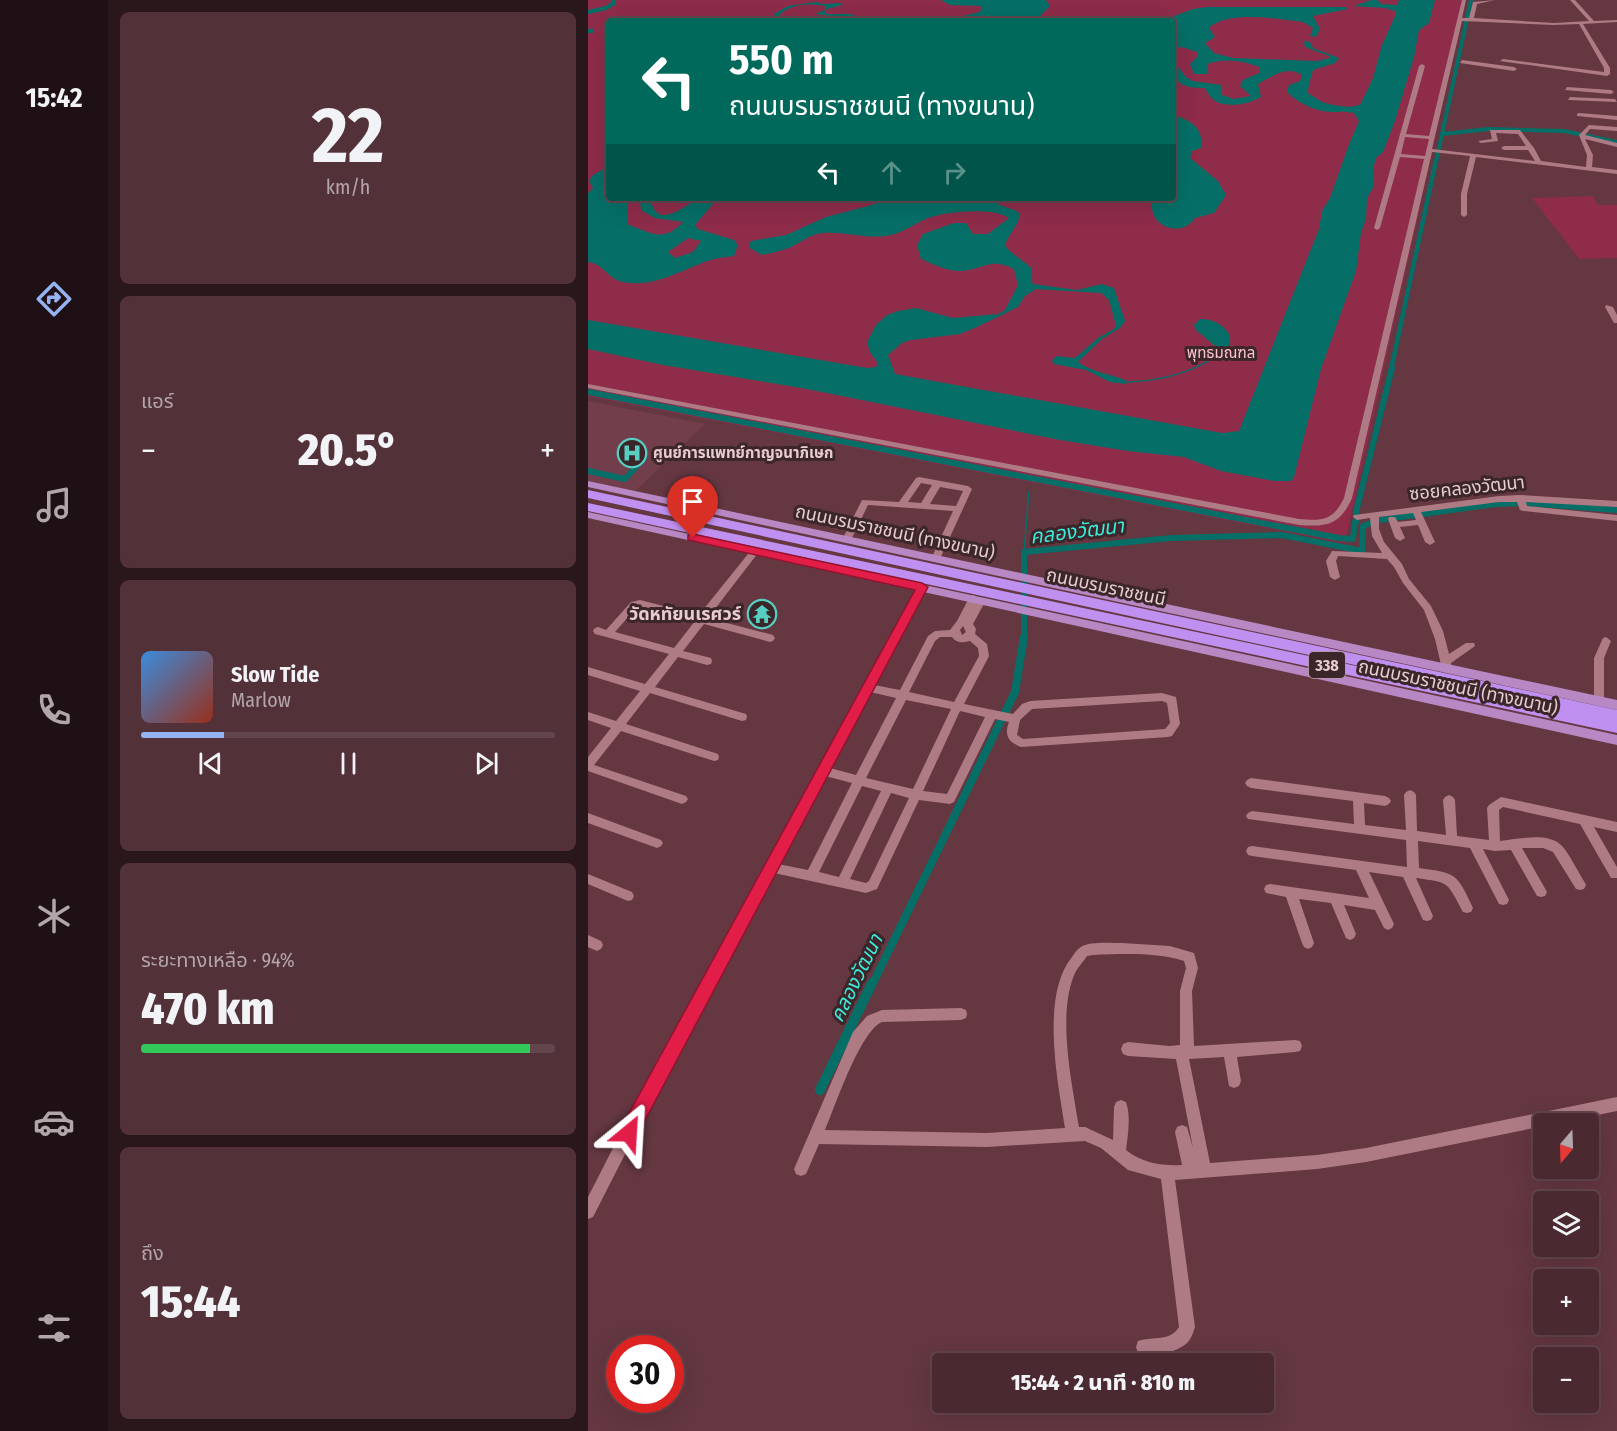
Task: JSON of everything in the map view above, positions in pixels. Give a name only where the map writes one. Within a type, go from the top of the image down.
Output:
[{"type":"highway","name":"ถนนบรมราชชนนี","points":[[588,494],[1037,597],[1498,696],[1617,727]]},
{"type":"highway","name":"ถนนบรมราชชนนี","points":[[588,507],[1019,593]]},
{"type":"highway","name":"ถนนบรมราชชนนี","points":[[1498,696],[1617,716]]},
{"type":"highway","points":[[1498,696],[1617,710]]},
{"type":"highway","points":[[1498,696],[1617,739]]},
{"type":"main road","name":"ถนนบรมราชชนนี (ทางขนาน)","points":[[588,484],[936,559],[1019,593],[1617,739]]},
{"type":"main road","name":"ถนนบรมราชชนนี (ทางขนาน)","points":[[588,515],[977,599],[1019,593]]},
{"type":"main road","name":"ถนนบรมราชชนนี (ทางขนาน)","points":[[1037,597],[1446,665],[1617,705]]},
{"type":"street","points":[[1464,0],[1465,19]]},
{"type":"street","points":[[588,386],[1299,522],[1324,523],[1341,513],[1348,498],[1429,154],[1465,19],[1474,3],[1492,0]]},
{"type":"street","points":[[1572,0],[1594,23]]},
{"type":"street","points":[[1465,19],[1526,24],[1581,24],[1617,21]]},
{"type":"street","points":[[1503,61],[1606,74],[1608,71],[1581,24]]},
{"type":"street","points":[[1462,62],[1584,78],[1590,77],[1593,73]]},
{"type":"street","points":[[1377,228],[1422,66]]},
{"type":"street","points":[[1567,89],[1616,98]]},
{"type":"street","points":[[1571,102],[1616,98]]},
{"type":"street","points":[[1579,115],[1617,118]]},
{"type":"street","points":[[1582,135],[1589,128],[1617,129]]},
{"type":"street","points":[[1482,141],[1496,140],[1492,131],[1518,132],[1525,137],[1540,164]]},
{"type":"street","points":[[1402,135],[1433,138]]},
{"type":"street","points":[[1582,135],[1617,145]]},
{"type":"street","points":[[1582,135],[1590,155],[1589,169]]},
{"type":"street","points":[[1498,138],[1525,137]]},
{"type":"street","points":[[1504,148],[1531,148]]},
{"type":"street","points":[[1396,154],[1440,152],[1617,172]]},
{"type":"street","points":[[1464,215],[1460,203],[1468,181],[1473,156]]},
{"type":"street","points":[[1617,307],[1609,307],[1617,321]]},
{"type":"street","points":[[902,504],[919,480],[968,489],[936,559]]},
{"type":"street","points":[[924,506],[938,483]]},
{"type":"street","points":[[847,540],[865,502],[960,509]]},
{"type":"street","points":[[1521,502],[1617,518]]},
{"type":"street","name":"ซอยคลองวัฒนา","points":[[1357,517],[1374,520],[1392,519],[1521,502],[1617,504]]},
{"type":"street","points":[[1419,516],[1430,543]]},
{"type":"street","points":[[1392,519],[1400,538]]},
{"type":"street","points":[[1374,520],[1388,556],[1399,565],[1406,580],[1430,611],[1446,665],[1470,646]]},
{"type":"street","points":[[682,799],[588,766],[755,551]]},
{"type":"street","points":[[1335,577],[1331,561],[1335,553],[1388,556]]},
{"type":"street","points":[[588,1212],[661,1070],[870,688],[922,587]]},
{"type":"street","points":[[963,629],[977,599]]},
{"type":"street","points":[[707,662],[603,633],[637,603],[770,638]]},
{"type":"street","points":[[811,876],[934,635],[963,629]]},
{"type":"street","points":[[771,867],[866,888],[873,885],[957,706],[984,656],[983,647],[963,629]]},
{"type":"street","points":[[1599,701],[1599,658],[1606,641]]},
{"type":"street","points":[[588,671],[742,717]]},
{"type":"street","points":[[870,688],[1004,716],[1030,705],[1162,697],[1172,700],[1175,724],[1168,733],[1161,735],[1021,743],[1012,737],[1004,716]]},
{"type":"street","points":[[588,716],[714,757]]},
{"type":"street","points":[[823,771],[916,795],[953,798],[1004,716]]},
{"type":"street","points":[[1251,783],[1385,801]]},
{"type":"street","points":[[842,883],[888,788]]},
{"type":"street","points":[[1410,795],[1410,872],[1427,916]]},
{"type":"street","points":[[1358,797],[1360,830]]},
{"type":"street","points":[[1449,800],[1452,842]]},
{"type":"street","points":[[1495,846],[1493,808],[1501,802],[1617,827]]},
{"type":"street","points":[[1252,816],[1475,846],[1515,846],[1533,843],[1552,845],[1557,848],[1580,885]]},
{"type":"street","points":[[588,818],[657,843]]},
{"type":"street","points":[[1584,820],[1615,874]]},
{"type":"street","points":[[1475,846],[1503,900]]},
{"type":"street","points":[[1515,846],[1541,892]]},
{"type":"street","points":[[1252,851],[1450,879],[1467,908]]},
{"type":"street","points":[[1360,866],[1388,924]]},
{"type":"street","points":[[588,879],[628,896]]},
{"type":"street","points":[[1270,890],[1380,905]]},
{"type":"street","points":[[1290,893],[1308,943]]},
{"type":"street","points":[[1336,900],[1350,934]]},
{"type":"street","points":[[1072,1134],[1062,1064],[1061,1009],[1072,968],[1084,951],[1102,949],[1172,952],[1190,957],[1192,968],[1186,990],[1184,1051],[1198,1171]]},
{"type":"street","points":[[801,1169],[858,1037],[873,1020],[896,1014],[961,1014]]},
{"type":"street","points":[[1128,1049],[1230,1051],[1295,1046]]},
{"type":"street","points":[[1230,1051],[1234,1081]]},
{"type":"street","points":[[815,1137],[987,1140],[1085,1134],[1096,1137],[1141,1169],[1167,1173],[1366,1155],[1617,1104]]},
{"type":"street","points":[[1118,1153],[1121,1107]]},
{"type":"street","points":[[1182,1132],[1198,1171]]},
{"type":"street","points":[[1144,1347],[1178,1342],[1183,1339],[1186,1327],[1167,1173]]},
{"type":"shaded area","name":"ศูนย์การแพทย์กาญจนาภิเษก","points":[[588,401],[705,424],[635,491],[588,481]]},
{"type":"green space","name":"พุทธมณฑล","points":[[588,0],[1466,0],[1345,543],[588,396]]},
{"type":"green space","points":[[1593,196],[1598,205],[1617,205],[1617,258],[1579,259],[1532,198]]},
{"type":"water","points":[[941,0],[1046,0],[1050,6],[1038,18],[955,18],[980,12],[982,6],[950,5]]},
{"type":"water","points":[[1371,0],[1377,0],[1382,4],[1397,5],[1399,0],[1435,0],[1429,23],[1419,30],[1414,57],[1395,121],[1383,152],[1376,158],[1373,169],[1374,186],[1367,198],[1366,219],[1361,233],[1356,271],[1321,369],[1294,477],[1291,481],[1274,481],[1221,471],[1184,457],[1060,440],[807,389],[663,365],[588,349],[588,320],[867,368],[876,367],[878,363],[870,352],[867,342],[876,325],[887,315],[916,308],[953,318],[998,314],[1005,310],[1018,285],[1014,269],[993,264],[962,271],[946,269],[921,259],[917,245],[923,234],[954,223],[966,223],[973,234],[988,234],[1009,218],[982,211],[946,214],[928,218],[891,235],[873,237],[822,233],[789,248],[762,255],[750,248],[751,241],[786,235],[826,217],[880,201],[995,201],[1017,211],[1020,215],[1005,245],[1032,269],[1033,284],[1077,290],[1102,284],[1114,288],[1125,321],[1120,328],[1102,339],[1078,362],[1127,381],[1126,384],[1110,382],[1086,370],[1054,364],[1052,361],[1056,356],[1075,358],[1098,338],[1114,329],[1116,326],[1109,300],[1101,293],[1036,289],[1025,296],[1018,307],[960,334],[902,343],[888,355],[895,374],[1222,433],[1239,431],[1319,229],[1322,211],[1330,198],[1359,121],[1354,113],[1318,110],[1296,100],[1287,92],[1289,85],[1300,81],[1302,75],[1297,72],[1286,71],[1269,78],[1258,84],[1261,97],[1238,104],[1219,103],[1205,88],[1185,86],[1177,80],[1176,65],[1186,77],[1193,81],[1221,85],[1222,95],[1234,99],[1251,96],[1240,86],[1243,80],[1259,73],[1259,67],[1240,61],[1227,60],[1207,64],[1208,74],[1194,74],[1190,64],[1198,56],[1197,52],[1182,47],[1176,48],[1176,18],[1169,18],[1193,9],[1207,7],[1345,7],[1348,9],[1313,16],[1320,29],[1316,37],[1310,36],[1313,28],[1303,22],[1241,17],[1218,22],[1209,28],[1215,37],[1205,43],[1214,53],[1233,58],[1317,61],[1330,58],[1305,47],[1304,41],[1310,42],[1313,48],[1339,58],[1335,63],[1313,70],[1308,93],[1322,102],[1349,107],[1360,105],[1373,78],[1382,45],[1396,14],[1395,11],[1385,8],[1354,6]]},
{"type":"water","points":[[816,2],[841,3],[842,5],[827,9],[825,13],[850,14],[857,17],[835,16],[832,18],[815,14],[825,10],[826,6],[814,4],[788,9],[778,17],[784,18],[776,18],[774,14],[788,6]]},
{"type":"water","points":[[1176,116],[1191,122],[1198,130],[1201,148],[1192,151],[1190,158],[1218,181],[1226,195],[1214,213],[1195,218],[1182,228],[1174,229],[1159,223],[1152,208],[1153,201],[1176,201]]},
{"type":"water","points":[[606,168],[606,201],[631,201],[627,205],[627,224],[656,234],[669,232],[683,222],[655,218],[641,210],[640,201],[651,201],[653,208],[664,215],[678,211],[696,201],[715,201],[695,225],[698,229],[734,240],[738,245],[734,256],[710,260],[666,278],[645,283],[623,282],[613,278],[598,266],[588,262],[588,193],[593,188],[589,181],[593,175]],"holes":[[[688,238],[701,241],[693,252],[675,258],[668,252]]]},
{"type":"water","points":[[1200,319],[1214,321],[1227,331],[1230,335],[1229,351],[1220,350],[1196,330],[1194,325]]},
{"type":"waterway","points":[[588,12],[606,8],[614,3],[613,0]]},
{"type":"waterway","points":[[1436,162],[1471,0]]},
{"type":"waterway","points":[[1443,134],[1488,129],[1564,131],[1617,142]]},
{"type":"waterway","points":[[1391,370],[1436,160]]},
{"type":"waterway","points":[[1127,382],[1153,380],[1178,374],[1202,365],[1224,351]]},
{"type":"waterway","points":[[1356,522],[1356,512],[1392,368]]},
{"type":"waterway","points":[[588,392],[1339,538],[1353,539],[1355,522]]},
{"type":"waterway","points":[[588,471],[625,479],[644,458]]},
{"type":"waterway","points":[[1024,552],[1029,491]]},
{"type":"waterway","name":"คลองวัฒนา","points":[[1024,637],[1024,552],[1171,538],[1282,535],[1362,551],[1363,526],[1379,520],[1495,504],[1525,503],[1617,510]]},
{"type":"waterway","name":"คลองวัฒนา","points":[[872,985],[1015,692],[1024,637]]},
{"type":"waterway","name":"คลองวัฒนา","points":[[820,1090],[872,983]]},
{"type":"place","name":"ศูนย์การแพทย์กาญจนาภิเษก","points":[[632,453]]},
{"type":"place","name":"วัดหทัยนเรศวร์","points":[[762,614]]},
{"type":"route","points":[[629,1133],[727,948],[870,688],[922,587],[693,538]]}]
